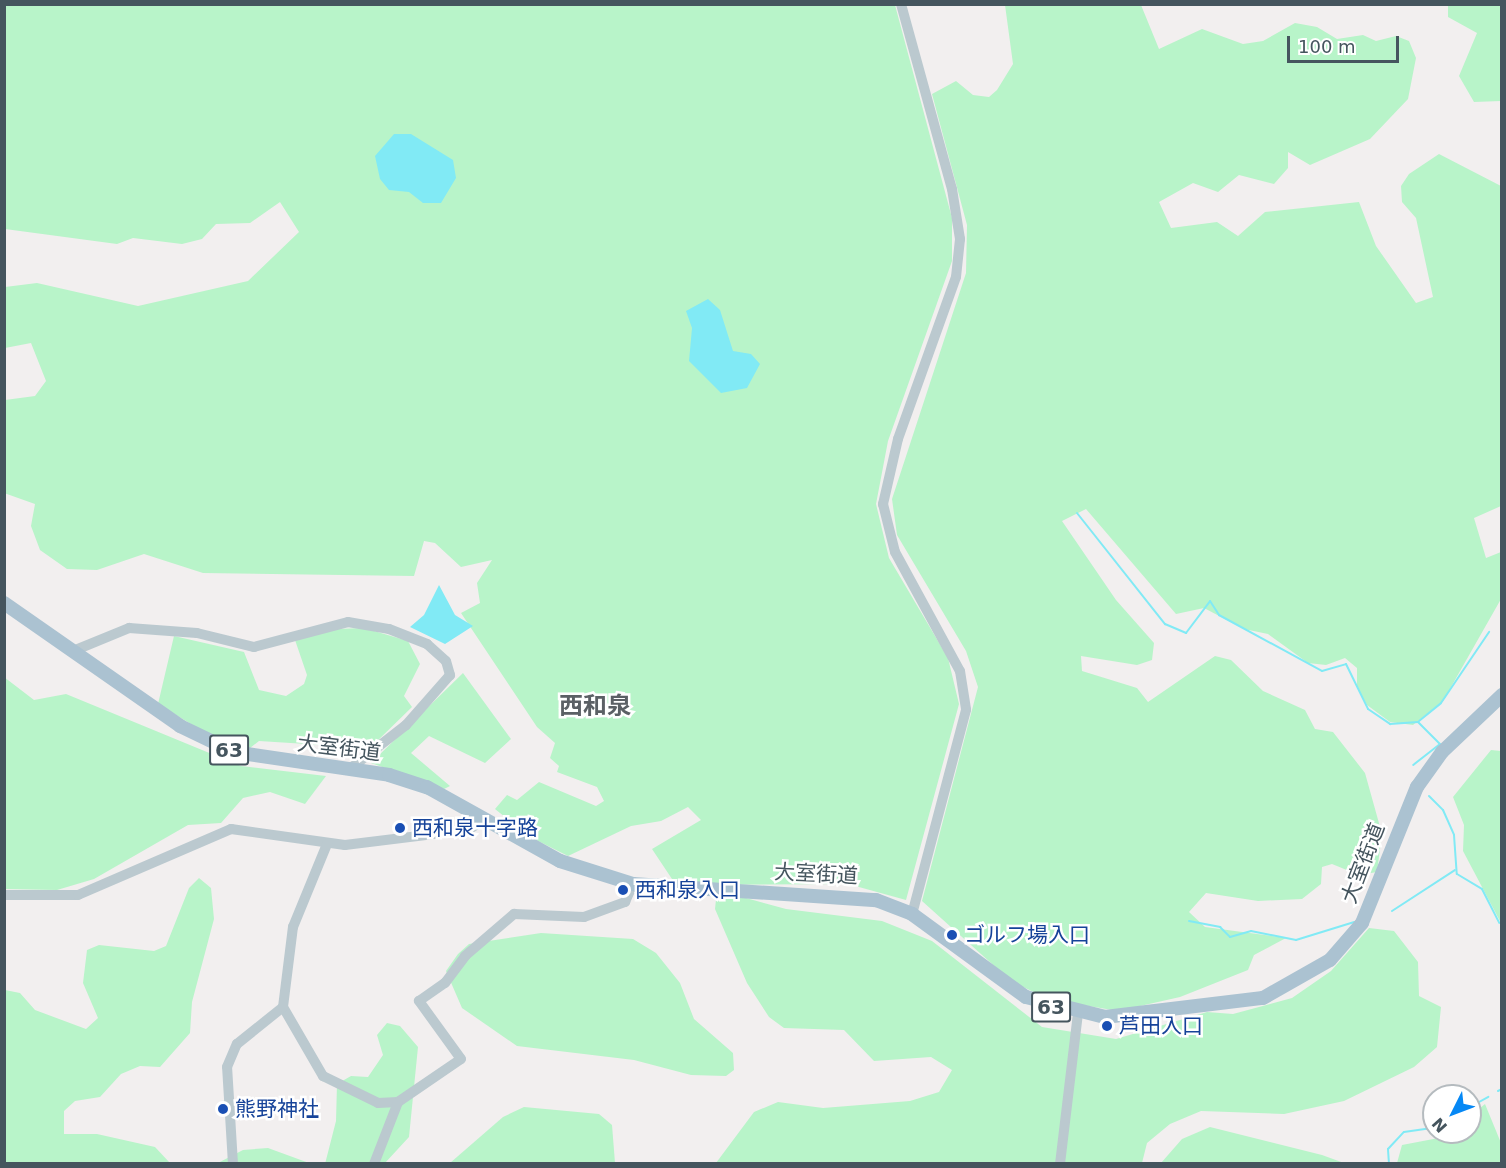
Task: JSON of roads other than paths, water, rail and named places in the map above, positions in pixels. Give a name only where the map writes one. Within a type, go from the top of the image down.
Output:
[{"type":"main road","name":"大室街道","points":[[4,603],[172,722],[217,746],[277,762],[351,768],[427,787],[560,861],[633,884],[841,894],[912,914],[1026,997],[1078,1014],[1126,1016],[1244,1002],[1287,988],[1315,972],[1362,923],[1407,803],[1427,771],[1502,695]]},
{"type":"street","points":[[901,4],[952,189],[960,239],[948,301],[898,439],[884,512],[895,552],[960,671],[966,710],[912,914]]},
{"type":"street","points":[[73,651],[129,628],[197,633],[254,647],[348,622],[389,629],[427,644],[446,661],[450,675],[406,725],[351,768]]},
{"type":"street","points":[[4,895],[78,895],[231,829],[327,844],[458,831],[485,819]]},
{"type":"street","points":[[327,844],[293,927],[283,1007],[323,1076],[378,1103],[398,1102],[460,1059],[419,1001],[445,983],[465,956],[514,914],[584,917],[625,902],[633,884]]},
{"type":"street","points":[[233,1164],[227,1067],[237,1044],[283,1007]]},
{"type":"street","points":[[1060,1164],[1078,1014]]},
{"type":"street","points":[[374,1164],[398,1102]]},
{"type":"water","points":[[394,134],[411,134],[453,160],[456,178],[441,203],[423,203],[409,192],[389,190],[380,179],[375,156]]},
{"type":"water","points":[[708,299],[720,310],[733,351],[751,354],[760,364],[747,388],[721,393],[689,361],[692,328],[686,311]]},
{"type":"water","points":[[439,585],[455,615],[473,626],[445,644],[410,627],[424,615]]},
{"type":"waterway","points":[[1077,513],[1165,624],[1186,633],[1210,601],[1219,615],[1322,671],[1346,664],[1368,709],[1390,724],[1418,722],[1440,744],[1413,765]]},
{"type":"waterway","points":[[1419,721],[1441,703],[1489,632]]},
{"type":"waterway","points":[[1429,796],[1443,810],[1454,835],[1457,874],[1482,889],[1499,923]]},
{"type":"waterway","points":[[1392,911],[1455,870]]},
{"type":"waterway","points":[[1189,921],[1220,927],[1230,937],[1251,931],[1296,940],[1354,922]]},
{"type":"waterway","points":[[1498,1091],[1502,1089]]},
{"type":"waterway","points":[[1482,1100],[1488,1097]]},
{"type":"waterway","points":[[1389,1164],[1388,1149],[1404,1132],[1422,1130]]},
{"type":"place","name":"西和泉十字路","points":[[400,828]]},
{"type":"place","name":"西和泉入口","points":[[623,890]]},
{"type":"place","name":"ゴルフ場入口","points":[[952,935]]},
{"type":"place","name":"芦田入口","points":[[1107,1026]]},
{"type":"place","name":"熊野神社","points":[[223,1109]]},
{"type":"district","name":"西和泉","points":[[595,707]]}]
